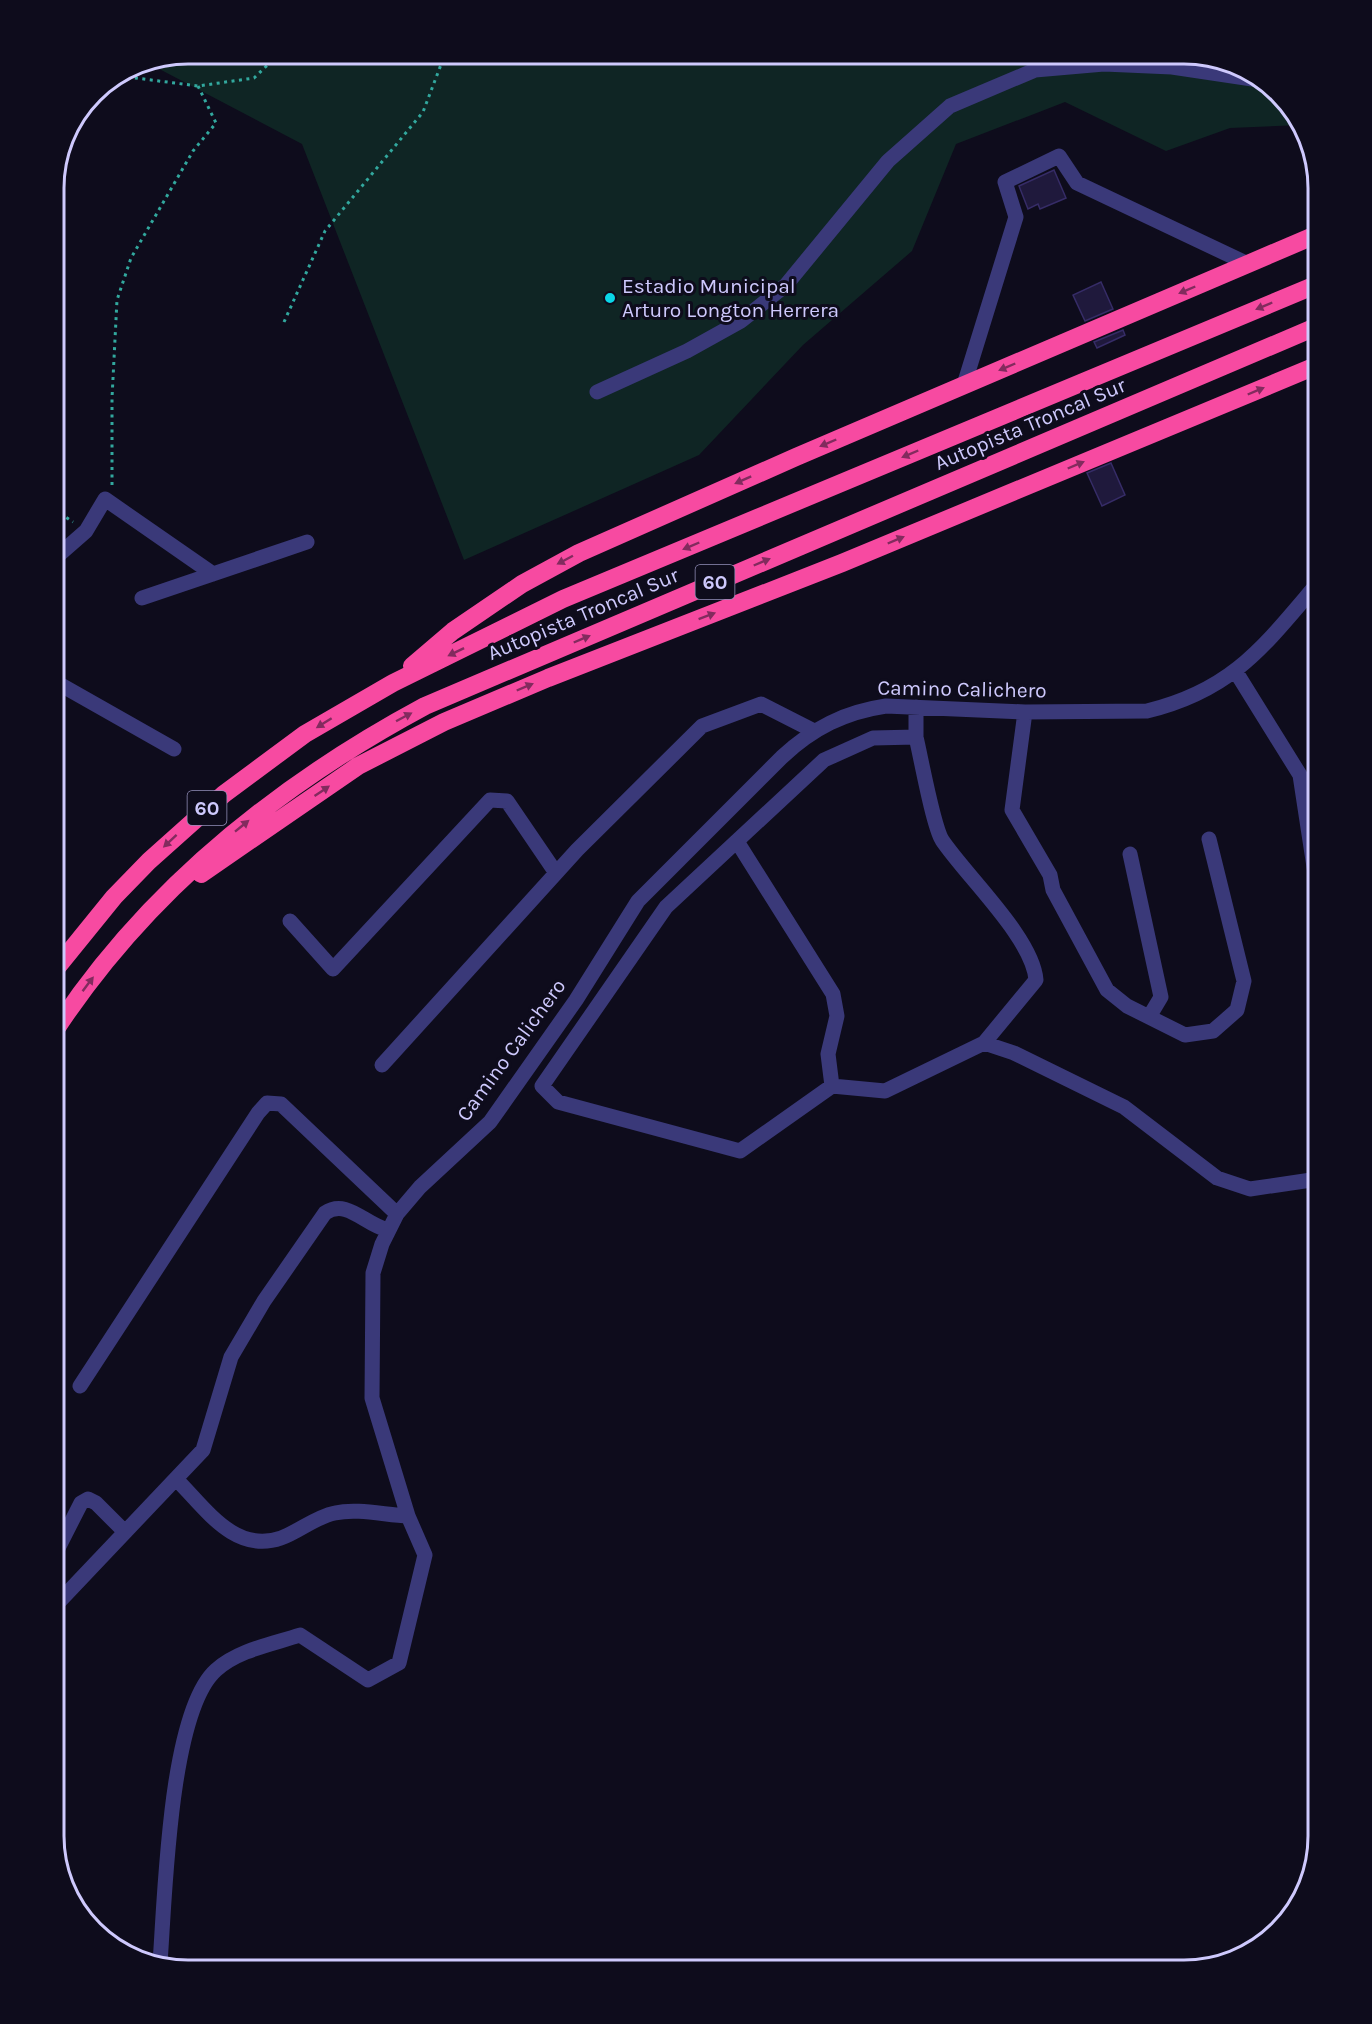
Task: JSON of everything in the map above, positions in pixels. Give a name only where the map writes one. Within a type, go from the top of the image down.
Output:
[{"type":"highway","points":[[393,683],[453,631],[522,584],[579,553],[1308,238]]},
{"type":"highway","name":"Autopista Troncal Sur","points":[[65,958],[108,905],[149,861],[224,794],[305,734],[393,683],[563,599],[1308,288]]},
{"type":"highway","name":"Autopista Troncal Sur","points":[[64,1017],[92,978],[152,907],[212,851],[276,799],[348,749],[425,706],[1308,330]]},
{"type":"highway","points":[[152,907],[358,766],[444,722],[559,673],[842,563],[1308,369]]},
{"type":"street","points":[[597,392],[687,351],[732,326],[786,285],[888,161],[950,106],[1035,70],[1092,65]]},
{"type":"street","points":[[1127,65],[1172,67],[1236,77]]},
{"type":"street","points":[[964,385],[1016,218],[1005,182],[1059,156],[1077,183],[1248,264]]},
{"type":"street","points":[[65,550],[86,531],[105,499],[213,574]]},
{"type":"street","points":[[142,598],[307,542]]},
{"type":"street","name":"Camino Calichero","points":[[161,1956],[172,1796],[196,1699],[201,1688],[216,1669],[235,1657],[300,1635],[369,1680],[399,1663],[425,1556],[408,1516],[372,1398],[373,1273],[388,1230],[397,1215],[420,1187],[490,1122],[576,1000],[639,901],[782,757],[814,730],[831,721],[867,709],[886,706],[1025,712],[1147,711],[1192,697],[1236,672],[1269,642],[1308,595]]},
{"type":"street","points":[[1236,672],[1300,775],[1308,827]]},
{"type":"street","points":[[65,687],[174,749]]},
{"type":"street","points":[[382,1065],[556,873],[702,726],[761,704],[814,730]]},
{"type":"street","points":[[916,707],[916,737],[941,838],[995,905],[1035,969],[1036,980],[984,1043],[885,1091],[832,1086],[740,1151],[558,1102],[542,1086],[666,907],[738,843],[824,760],[873,738],[916,737]]},
{"type":"street","points":[[1025,712],[1012,810],[1050,875],[1053,890],[1107,990],[1127,1006],[1185,1035],[1213,1031],[1237,1010],[1244,981],[1209,839]]},
{"type":"street","points":[[290,921],[333,969],[490,800],[507,801],[556,873]]},
{"type":"street","points":[[738,843],[833,994],[837,1017],[828,1054],[832,1086]]},
{"type":"street","points":[[1130,854],[1161,997],[1149,1017]]},
{"type":"street","points":[[984,1043],[1014,1053],[1124,1107],[1217,1178],[1250,1189],[1308,1180]]},
{"type":"street","points":[[80,1386],[258,1113],[267,1103],[281,1104],[397,1215]]},
{"type":"street","points":[[64,1596],[124,1531],[177,1480],[203,1450],[231,1357],[264,1301],[325,1214],[334,1207],[346,1208],[371,1224],[388,1230]]},
{"type":"street","points":[[177,1480],[229,1532],[247,1541],[280,1538],[321,1516],[338,1512],[408,1516]]},
{"type":"street","points":[[64,1536],[81,1503],[88,1499],[96,1503],[124,1531]]},
{"type":"path","points":[[133,78],[198,86],[254,78],[268,65]]},
{"type":"path","points":[[284,322],[324,231],[423,112],[441,65]]},
{"type":"path","points":[[105,499],[113,484],[112,398],[117,300],[131,258],[194,151],[216,123],[198,86]]},
{"type":"path","points":[[65,516],[86,531]]},
{"type":"green space","name":"Estadio Municipal Arturo Longton Herrera","points":[[181,65],[1191,65],[1215,69],[1245,81],[1271,101],[1290,125],[1230,128],[1166,151],[1065,102],[956,144],[912,251],[803,345],[699,455],[464,560],[302,144],[159,69]]},
{"type":"building","points":[[1054,170],[1066,198],[1040,209],[1038,204],[1028,209],[1019,186]]},
{"type":"building","points":[[1101,282],[1113,309],[1085,321],[1073,295]]},
{"type":"building","points":[[1123,330],[1125,335],[1097,348],[1094,342]]},
{"type":"building","points":[[1111,463],[1125,495],[1102,506],[1087,473]]},
{"type":"place","name":"Estadio Municipal Arturo Longton Herrera","points":[[610,298]]}]
